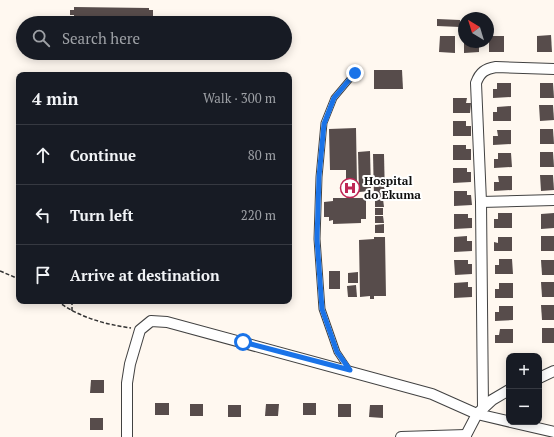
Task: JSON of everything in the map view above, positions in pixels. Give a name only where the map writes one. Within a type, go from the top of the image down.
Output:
[{"type":"street","points":[[480,411],[481,202],[476,83],[480,74],[487,69],[496,67],[554,69]]},
{"type":"street","points":[[481,202],[554,200]]},
{"type":"street","points":[[127,437],[127,383],[130,364],[140,330],[151,321],[167,322],[350,370],[432,394],[480,411],[554,432]]},
{"type":"street","points":[[542,377],[554,371]]},
{"type":"street","points":[[401,437],[466,436],[480,411],[506,392]]},
{"type":"lane","points":[[350,370],[337,352],[322,309],[317,239],[319,177],[324,124],[334,98],[355,73]]},
{"type":"path","points":[[0,271],[16,278]]},
{"type":"path","points":[[61,304],[72,312],[97,322],[140,330]]},
{"type":"path","points":[[72,304],[72,312]]},
{"type":"building","points":[[74,7],[149,8],[149,10],[153,10],[153,16],[70,15],[70,10],[74,10]]},
{"type":"building","points":[[437,19],[458,20],[458,27],[437,26]]},
{"type":"building","points":[[551,35],[552,52],[537,52],[537,36]]},
{"type":"building","points":[[440,36],[455,36],[455,53],[439,52]]},
{"type":"building","points":[[494,36],[504,36],[504,52],[489,52],[489,48],[494,48]]},
{"type":"building","points":[[464,48],[479,48],[479,52],[464,53]]},
{"type":"building","points":[[374,70],[402,70],[403,89],[374,89]]},
{"type":"building","points":[[497,83],[511,83],[511,97],[493,98],[493,89],[497,89]]},
{"type":"building","points":[[540,83],[553,83],[554,98],[540,98]]},
{"type":"building","points":[[453,98],[467,98],[466,103],[471,103],[470,113],[453,113]]},
{"type":"building","points":[[539,105],[553,105],[554,120],[540,121]]},
{"type":"building","points":[[511,106],[511,121],[493,121],[493,112],[497,112],[497,107]]},
{"type":"building","points":[[453,121],[466,121],[466,126],[471,126],[471,136],[453,136]]},
{"type":"building","points":[[356,128],[357,185],[346,185],[346,170],[330,170],[329,129]]},
{"type":"building","points":[[540,129],[553,129],[554,144],[540,144]]},
{"type":"building","points":[[497,130],[511,130],[511,144],[493,145],[493,136],[498,136]]},
{"type":"building","points":[[453,145],[466,145],[466,149],[471,149],[471,160],[453,160]]},
{"type":"building","points":[[370,151],[371,191],[359,192],[358,152]]},
{"type":"building","points":[[540,152],[553,152],[554,167],[540,167]]},
{"type":"building","points":[[498,153],[511,153],[512,167],[494,168],[494,159],[498,159]]},
{"type":"building","points":[[373,154],[384,154],[385,198],[374,198]]},
{"type":"building","points":[[453,168],[467,168],[467,172],[471,172],[471,182],[453,183]]},
{"type":"building","points":[[540,175],[553,175],[554,190],[541,191]]},
{"type":"building","points":[[498,176],[512,176],[512,190],[494,191],[494,182],[499,182]]},
{"type":"building","points":[[454,191],[467,191],[467,195],[471,195],[472,205],[454,206]]},
{"type":"building","points":[[333,198],[366,198],[366,219],[361,219],[361,223],[333,224],[333,220],[329,221],[329,217],[324,217],[324,202],[333,201]]},
{"type":"building","points":[[383,199],[384,207],[375,207],[375,200]]},
{"type":"building","points":[[375,208],[383,208],[383,215],[375,215]]},
{"type":"building","points":[[498,213],[512,213],[512,228],[494,228],[494,219],[498,219]]},
{"type":"building","points":[[554,213],[554,228],[541,229],[541,214]]},
{"type":"building","points":[[454,214],[468,214],[468,218],[472,218],[472,228],[454,229]]},
{"type":"building","points":[[375,216],[383,216],[384,223],[375,223]]},
{"type":"building","points":[[384,224],[384,233],[375,233],[375,225]]},
{"type":"building","points":[[467,236],[467,241],[472,241],[472,251],[454,252],[454,237]]},
{"type":"building","points":[[541,236],[554,236],[554,251],[541,251]]},
{"type":"building","points":[[374,237],[385,237],[386,296],[374,296],[374,299],[370,299],[370,296],[360,297],[359,240],[374,239]]},
{"type":"building","points":[[498,237],[512,237],[512,251],[494,251],[494,242],[498,243]]},
{"type":"building","points":[[499,259],[512,259],[513,274],[495,274],[495,265],[499,265]]},
{"type":"building","points":[[454,260],[468,260],[468,264],[472,264],[472,274],[455,275]]},
{"type":"building","points":[[541,260],[554,260],[554,275],[542,275]]},
{"type":"building","points":[[329,271],[340,271],[340,289],[329,289]]},
{"type":"building","points":[[358,272],[358,283],[348,283],[348,273]]},
{"type":"building","points":[[468,282],[468,287],[472,287],[472,297],[454,298],[454,283]]},
{"type":"building","points":[[541,282],[554,282],[554,297],[542,297]]},
{"type":"building","points":[[499,283],[513,283],[513,298],[495,298],[495,289],[499,289]]},
{"type":"building","points":[[356,285],[357,297],[348,297],[347,286]]},
{"type":"building","points":[[541,305],[554,305],[554,320],[542,320]]},
{"type":"building","points":[[499,306],[513,306],[513,320],[495,321],[495,312],[499,312]]},
{"type":"building","points":[[542,328],[554,328],[554,343],[542,343]]},
{"type":"building","points":[[500,329],[513,329],[513,343],[495,343],[495,335],[499,335]]},
{"type":"building","points":[[91,380],[104,380],[104,393],[90,393]]},
{"type":"building","points":[[155,403],[169,403],[169,415],[155,415]]},
{"type":"building","points":[[303,403],[316,403],[316,415],[303,415]]},
{"type":"building","points":[[190,404],[203,404],[203,416],[190,416]]},
{"type":"building","points":[[266,404],[279,404],[278,416],[265,416]]},
{"type":"building","points":[[338,404],[351,404],[351,417],[338,417]]},
{"type":"building","points":[[228,405],[241,405],[241,417],[228,417]]},
{"type":"building","points":[[370,405],[383,405],[383,418],[369,417]]},
{"type":"building","points":[[90,418],[103,418],[103,430],[90,430]]},
{"type":"place","name":"Hospital do Ekuma","points":[[350,188]]},
{"type":"route","points":[[243,342],[350,370],[337,352],[322,309],[317,239],[319,177],[324,124],[334,98],[344,84],[355,73]]}]
